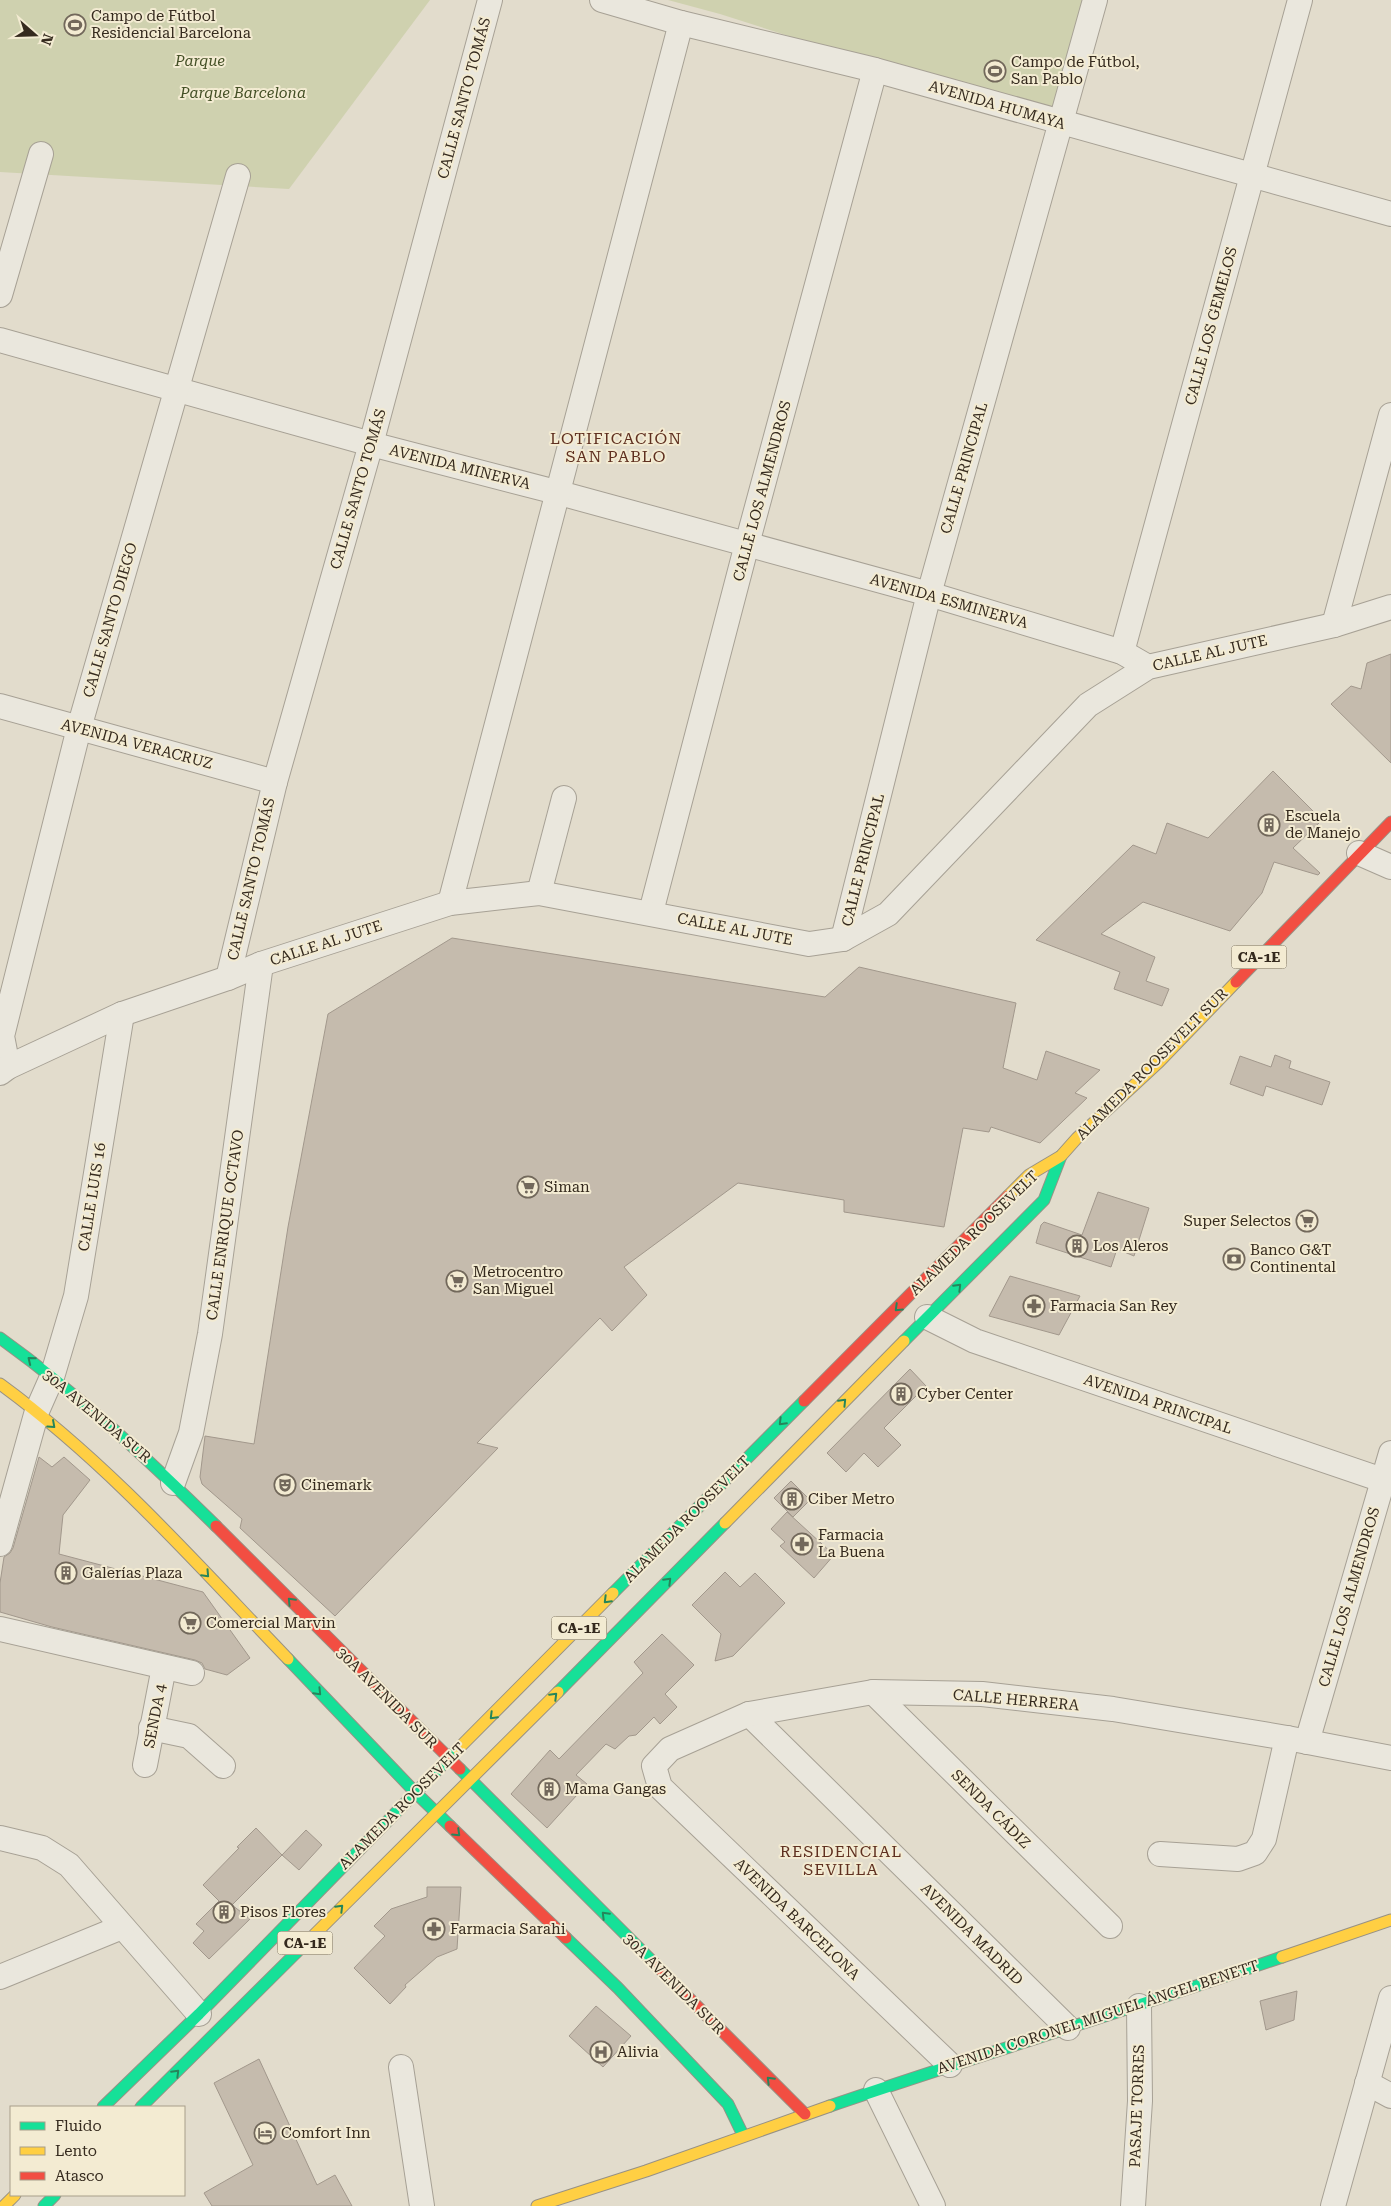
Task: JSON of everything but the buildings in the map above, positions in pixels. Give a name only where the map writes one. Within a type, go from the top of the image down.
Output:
[{"type":"main road","name":"ALAMEDA ROOSEVELT SUR","points":[[1061,1156],[1077,1138],[1158,1062],[1391,822]]},
{"type":"main road","name":"ALAMEDA ROOSEVELT","points":[[142,2106],[726,1523],[1044,1200],[1061,1156]]},
{"type":"main road","name":"ALAMEDA ROOSEVELT","points":[[105,2106],[199,2014],[415,1792],[449,1760],[1029,1175],[1061,1156]]},
{"type":"main road","name":"30A AVENIDA SUR","points":[[0,1338],[52,1377],[125,1438],[173,1483],[804,2114]]},
{"type":"main road","points":[[0,1384],[37,1411],[110,1477],[180,1546],[415,1792],[618,1988],[728,2104],[743,2135]]},
{"type":"main road","points":[[210,1521],[217,1535],[217,1545]]},
{"type":"main road","points":[[180,1546],[199,1553],[205,1552]]},
{"type":"main road","points":[[232,1559],[238,1560],[267,1576]]},
{"type":"main road","points":[[223,1574],[232,1602]]},
{"type":"main road","name":"AVENIDA CORONEL MIGUEL ÁNGEL BENETT","points":[[537,2206],[646,2171],[743,2135],[950,2065],[1139,2006],[1391,1920]]},
{"type":"main road","points":[[4,2206],[14,2196]]},
{"type":"main road","points":[[44,2206],[54,2196]]},
{"type":"street","name":"CALLE SANTO TOMÁS","points":[[228,978],[274,782],[371,444],[490,0]]},
{"type":"street","name":"AVENIDA HUMAYA","points":[[602,0],[681,23],[875,70],[1391,214]]},
{"type":"street","name":"CALLE PRINCIPAL","points":[[844,939],[928,594],[1062,123],[1095,0]]},
{"type":"street","name":"CALLE LOS GEMELOS","points":[[1122,652],[1300,0]]},
{"type":"street","points":[[450,903],[556,492],[681,23]]},
{"type":"street","name":"CALLE LOS ALMENDROS","points":[[651,912],[747,544],[875,70]]},
{"type":"street","points":[[0,295],[41,154]]},
{"type":"street","name":"CALLE SANTO DIEGO","points":[[4,1070],[2,1036],[79,728],[238,176]]},
{"type":"street","name":"AVENIDA MINERVA","points":[[0,340],[176,391],[747,544]]},
{"type":"street","points":[[1334,625],[1391,416]]},
{"type":"street","name":"AVENIDA ESMINERVA","points":[[747,544],[928,594],[1122,652],[1148,667]]},
{"type":"street","name":"CALLE AL JUTE","points":[[4,1070],[122,1014],[228,978],[260,964],[450,903],[539,893],[651,912],[809,944],[844,939],[888,914],[1088,705],[1148,667],[1334,625],[1391,607]]},
{"type":"street","name":"AVENIDA VERACRUZ","points":[[0,706],[274,782]]},
{"type":"street","points":[[539,893],[564,798]]},
{"type":"street","points":[[1359,853],[1391,867]]},
{"type":"street","name":"CALLE ENRIQUE OCTAVO","points":[[173,1483],[191,1433],[210,1334],[260,964]]},
{"type":"street","name":"CALLE LUIS 16","points":[[0,1544],[37,1411],[52,1377],[76,1296],[122,1014]]},
{"type":"street","name":"AVENIDA PRINCIPAL","points":[[928,1317],[975,1341],[1386,1481]]},
{"type":"street","name":"CALLE LOS ALMENDROS","points":[[1160,1854],[1238,1859],[1255,1854],[1264,1839],[1386,1481],[1391,1453]]},
{"type":"street","points":[[0,1628],[192,1673]]},
{"type":"street","name":"SENDA 4","points":[[145,1765],[164,1667]]},
{"type":"street","name":"CALLE HERRERA","points":[[654,1766],[670,1749],[749,1714],[872,1692],[991,1696],[1113,1709],[1391,1758]]},
{"type":"street","name":"SENDA CÁDIZ","points":[[872,1692],[1110,1926]]},
{"type":"street","name":"AVENIDA MADRID","points":[[749,1714],[1068,2028]]},
{"type":"street","points":[[151,1728],[189,1736],[223,1766]]},
{"type":"street","name":"AVENIDA BARCELONA","points":[[654,1766],[660,1787],[950,2065]]},
{"type":"street","points":[[0,1838],[42,1848],[69,1865],[199,2014]]},
{"type":"street","points":[[0,1977],[122,1927]]},
{"type":"street","points":[[1333,2206],[1391,1998]]},
{"type":"street","name":"PASAJE TORRES","points":[[1133,2206],[1140,2101],[1139,2006]]},
{"type":"street","points":[[401,2067],[422,2206]]},
{"type":"street","points":[[1367,2083],[1391,2096]]},
{"type":"street","points":[[876,2090],[932,2206]]},
{"type":"green space","name":"Parque Barcelona","points":[[0,0],[430,0],[289,189],[0,172]]},
{"type":"green space","name":"Campo de Fútbol, San Pablo","points":[[668,0],[1095,0],[1062,123],[720,14]]},
{"type":"traffic: fast","points":[[904,1341],[1044,1200],[1061,1156]]},
{"type":"traffic: fast","points":[[0,1338],[85,1404],[165,1476],[216,1526]]},
{"type":"traffic: fast","points":[[613,1593],[804,1401]]},
{"type":"traffic: fast","points":[[558,1692],[725,1523]]},
{"type":"traffic: fast","points":[[288,1659],[450,1826]]},
{"type":"traffic: fast","points":[[104,2106],[199,2014],[458,1749]]},
{"type":"traffic: fast","points":[[460,1769],[654,1963]]},
{"type":"traffic: fast","points":[[566,1938],[618,1988],[728,2104],[743,2135]]},
{"type":"traffic: fast","points":[[142,2106],[309,1940]]},
{"type":"traffic: fast","points":[[830,2106],[1282,1957]]},
{"type":"traffic: fast","points":[[44,2206],[54,2196]]},
{"type":"traffic: slow","points":[[1008,1196],[1029,1175],[1061,1156],[1077,1138],[1159,1062],[1236,982]]},
{"type":"traffic: slow","points":[[725,1523],[904,1341]]},
{"type":"traffic: slow","points":[[0,1384],[39,1414],[114,1480],[185,1550],[288,1659]]},
{"type":"traffic: slow","points":[[458,1749],[613,1593]]},
{"type":"traffic: slow","points":[[309,1940],[558,1692]]},
{"type":"traffic: slow","points":[[1282,1957],[1391,1920]]},
{"type":"traffic: slow","points":[[537,2206],[646,2171],[830,2106]]},
{"type":"traffic: slow","points":[[4,2206],[14,2196]]},
{"type":"traffic: jam","points":[[1236,982],[1391,822]]},
{"type":"traffic: jam","points":[[804,1401],[1008,1196]]},
{"type":"traffic: jam","points":[[216,1526],[460,1769]]},
{"type":"traffic: jam","points":[[450,1826],[566,1938]]},
{"type":"traffic: jam","points":[[654,1963],[805,2114]]},
{"type":"place","name":"Campo de Fútbol Residencial Barcelona","points":[[75,25]]},
{"type":"place","name":"Campo de Fútbol, San Pablo","points":[[995,71]]},
{"type":"place","name":"Escuela de Manejo","points":[[1269,825]]},
{"type":"place","name":"Siman","points":[[528,1187]]},
{"type":"place","name":"Super Selectos","points":[[1307,1221]]},
{"type":"place","name":"Los Aleros","points":[[1077,1246]]},
{"type":"place","name":"Banco G&T Continental","points":[[1234,1259]]},
{"type":"place","name":"Metrocentro San Miguel","points":[[457,1281]]},
{"type":"place","name":"Farmacia San Rey","points":[[1034,1306]]},
{"type":"place","name":"Cyber Center","points":[[901,1394]]},
{"type":"place","name":"Cinemark","points":[[285,1485]]},
{"type":"place","name":"Ciber Metro","points":[[792,1499]]},
{"type":"place","name":"Farmacia La Buena","points":[[802,1544]]},
{"type":"place","name":"Galerías Plaza","points":[[66,1573]]},
{"type":"place","name":"Comercial Marvin","points":[[190,1623]]},
{"type":"place","name":"Mama Gangas","points":[[549,1789]]},
{"type":"place","name":"Pisos Flores","points":[[224,1912]]},
{"type":"place","name":"Farmacia Sarahi","points":[[434,1929]]},
{"type":"place","name":"Alivia","points":[[601,2052]]},
{"type":"place","name":"Comfort Inn","points":[[265,2133]]},
{"type":"district","name":"LOTIFICACIÓN SAN PABLO","points":[[616,447]]},
{"type":"district","name":"RESIDENCIAL SEVILLA","points":[[841,1860]]},
{"type":"park label","name":"Parque","points":[[200,61]]}]
